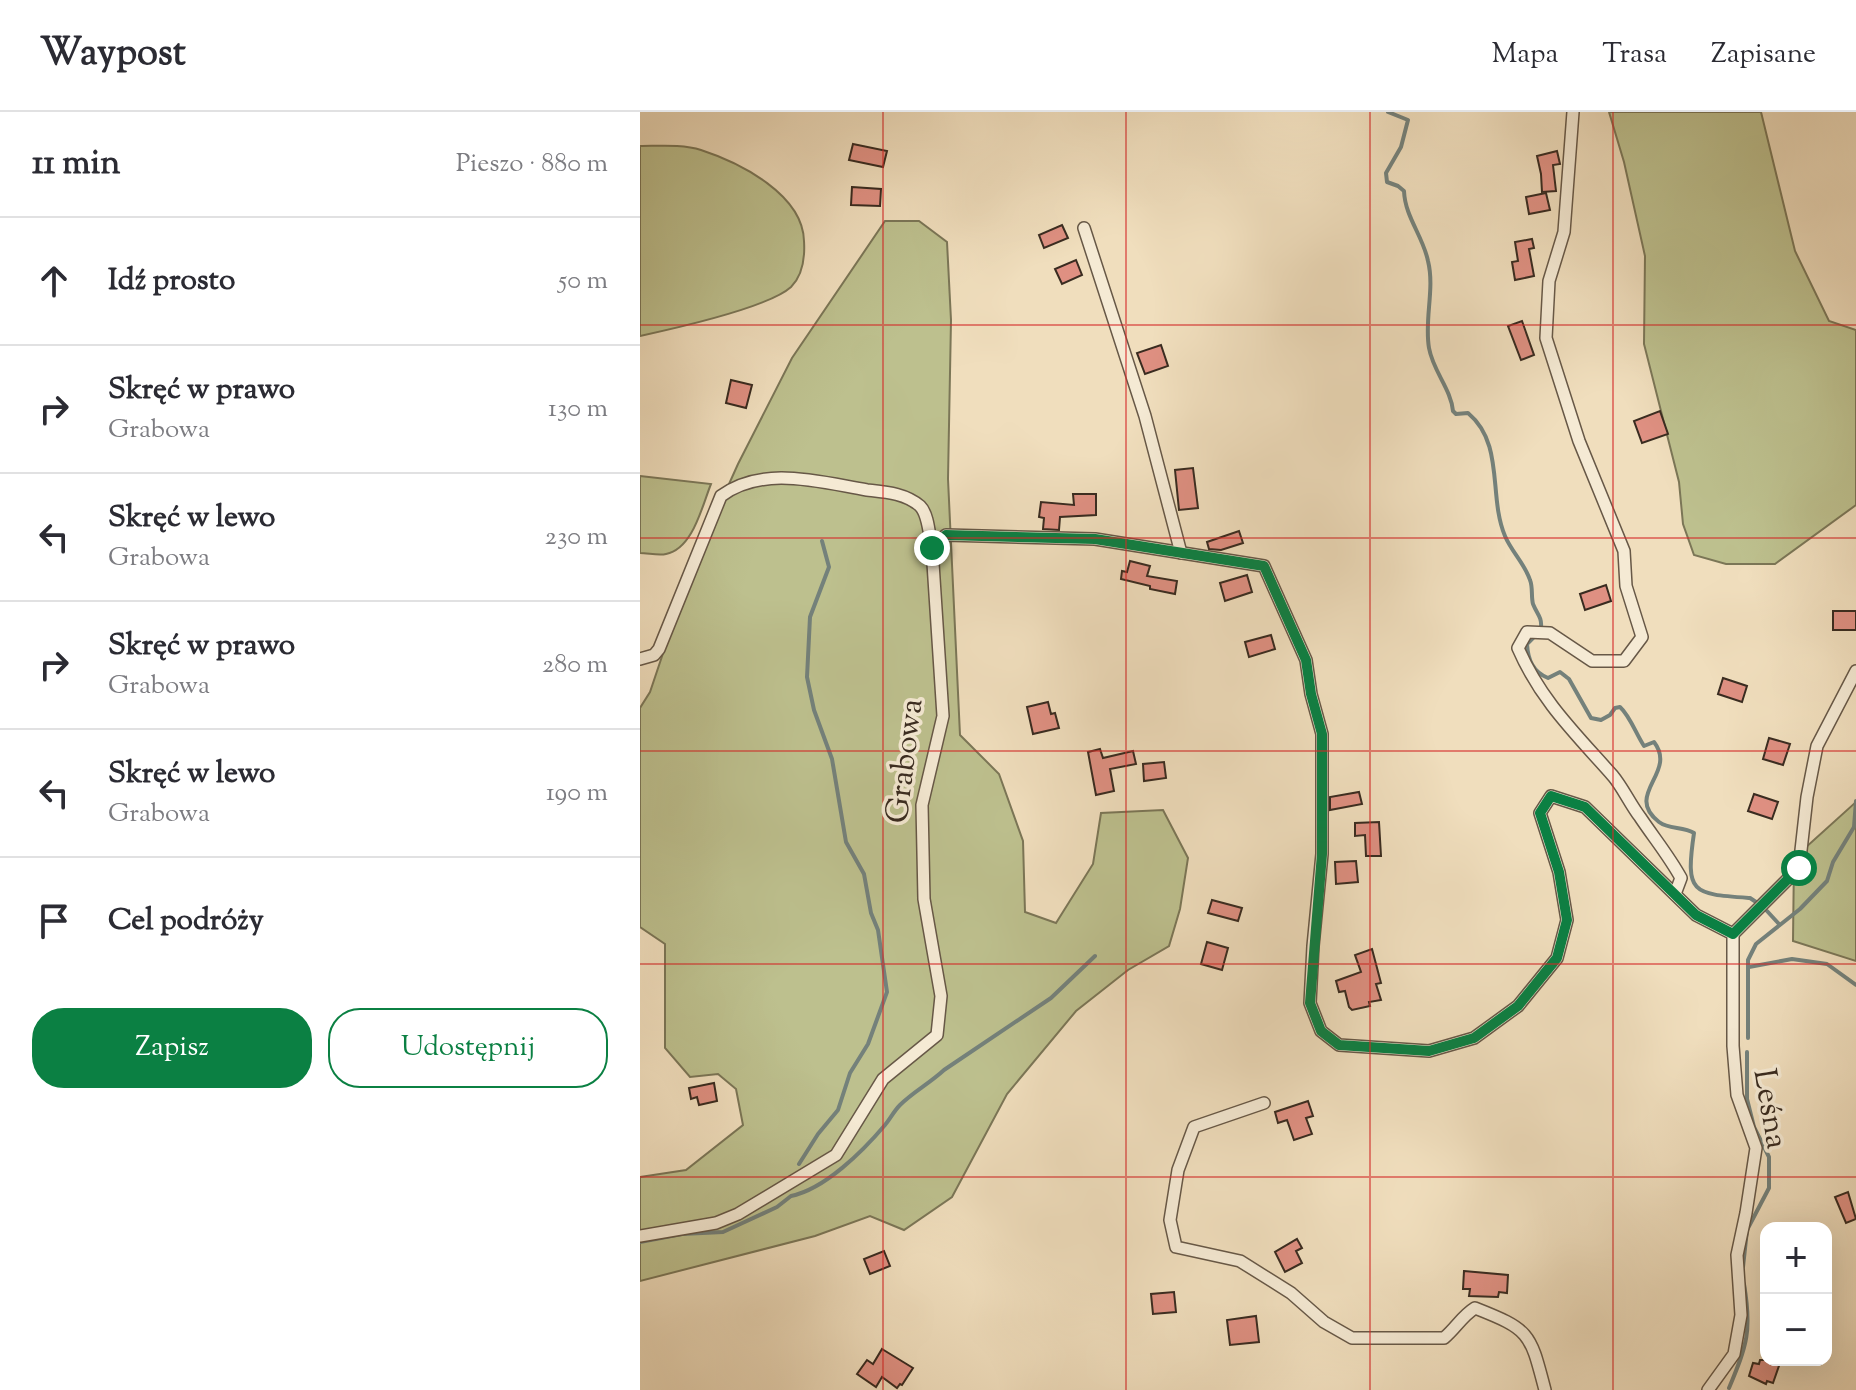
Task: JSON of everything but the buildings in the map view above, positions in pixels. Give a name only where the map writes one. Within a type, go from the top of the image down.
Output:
[{"type":"street","points":[[1573,112],[1564,232],[1549,281],[1546,338],[1579,441],[1624,551],[1626,586],[1642,637],[1624,661],[1592,661],[1550,633],[1527,632],[1518,648],[1532,680],[1569,729],[1615,779],[1665,849],[1681,878],[1675,894]]},
{"type":"street","points":[[1084,228],[1145,416],[1181,553]]},
{"type":"street","name":"Grabowa","points":[[640,659],[654,655],[659,649],[721,496],[747,482],[800,478],[893,493],[920,506],[924,513],[932,548],[943,716],[922,805],[924,899],[941,996],[937,1035],[883,1079],[836,1155],[738,1214],[716,1223],[640,1236]]},
{"type":"street","points":[[932,548],[946,535],[1095,539],[1264,566],[1306,660],[1322,734],[1322,854],[1310,1003],[1321,1031],[1339,1045],[1429,1051],[1474,1038],[1518,1006],[1557,958],[1567,920],[1559,872],[1540,813],[1551,796],[1585,807],[1696,915],[1728,931],[1799,868],[1807,797],[1817,746],[1856,671]]},
{"type":"street","name":"Leśna","points":[[1708,1390],[1734,1354],[1741,1315],[1737,1255],[1756,1148],[1737,1095],[1728,931]]},
{"type":"street","points":[[1264,1103],[1194,1127],[1178,1170],[1170,1220],[1176,1247],[1240,1261],[1291,1293],[1324,1322],[1352,1338],[1444,1338],[1463,1315],[1475,1308],[1515,1324],[1534,1346],[1545,1390]]},
{"type":"green space","points":[[1609,112],[1761,112],[1795,251],[1829,321],[1856,330],[1856,505],[1775,564],[1726,564],[1694,555],[1683,524],[1679,482],[1644,344],[1645,256],[1624,162]]},
{"type":"green space","points":[[640,146],[679,146],[701,150],[751,172],[782,195],[801,224],[804,241],[802,266],[791,287],[780,295],[742,309],[640,336]]},
{"type":"green space","points":[[885,221],[919,221],[947,242],[951,320],[948,479],[960,735],[999,774],[1023,841],[1025,912],[1056,923],[1093,864],[1101,813],[1163,810],[1188,858],[1180,909],[1169,946],[1128,970],[1076,1011],[1007,1094],[952,1197],[904,1230],[870,1216],[815,1236],[640,1281],[640,1177],[686,1170],[743,1125],[736,1089],[718,1074],[690,1077],[665,1048],[665,944],[640,927],[640,708],[650,692],[693,564],[738,464],[792,358]]},
{"type":"green space","points":[[640,476],[711,484],[690,535],[675,550],[663,555],[640,553]]},
{"type":"green space","points":[[1856,802],[1856,961],[1793,941],[1794,858]]},
{"type":"waterway","points":[[1388,112],[1408,120],[1401,147],[1386,173],[1387,182],[1404,191],[1407,209],[1428,261],[1431,356],[1453,411],[1456,414],[1468,413],[1487,440],[1500,521],[1530,580],[1533,604],[1541,627]]},
{"type":"waterway","points":[[799,1164],[838,1110],[850,1073],[868,1044],[887,992],[878,930],[871,913],[864,874],[846,842],[832,759],[814,710],[807,677],[810,617],[829,567],[822,541]]},
{"type":"waterway","points":[[1534,637],[1527,644],[1532,665],[1548,678],[1560,672],[1569,679],[1591,718],[1601,720],[1620,707],[1644,746],[1654,742],[1660,753],[1660,764],[1646,802],[1649,812],[1659,822],[1694,833],[1691,868],[1697,887],[1704,892],[1750,898],[1756,902]]},
{"type":"waterway","points":[[1748,1038],[1748,960],[1756,944],[1800,909],[1827,881],[1833,862],[1854,827],[1856,801]]},
{"type":"waterway","points":[[1767,911],[1779,924]]},
{"type":"waterway","points":[[640,1242],[682,1234],[723,1232],[777,1207],[791,1196],[817,1186],[855,1157],[910,1096],[1051,998],[1095,956]]},
{"type":"waterway","points":[[1749,967],[1792,959],[1827,964],[1856,985]]},
{"type":"waterway","points":[[1743,1267],[1747,1230],[1769,1188],[1769,1157],[1754,1127],[1747,1099],[1747,1052]]},
{"type":"waterway","points":[[1729,1388],[1748,1326],[1744,1284]]},
{"type":"route","points":[[932,548],[946,535],[1095,539],[1264,566],[1306,660],[1322,734],[1322,854],[1310,1003],[1321,1031],[1339,1045],[1429,1051],[1474,1038],[1518,1006],[1557,958],[1567,920],[1559,872],[1540,813],[1551,796],[1585,807],[1696,915],[1733,934],[1799,868]]}]
